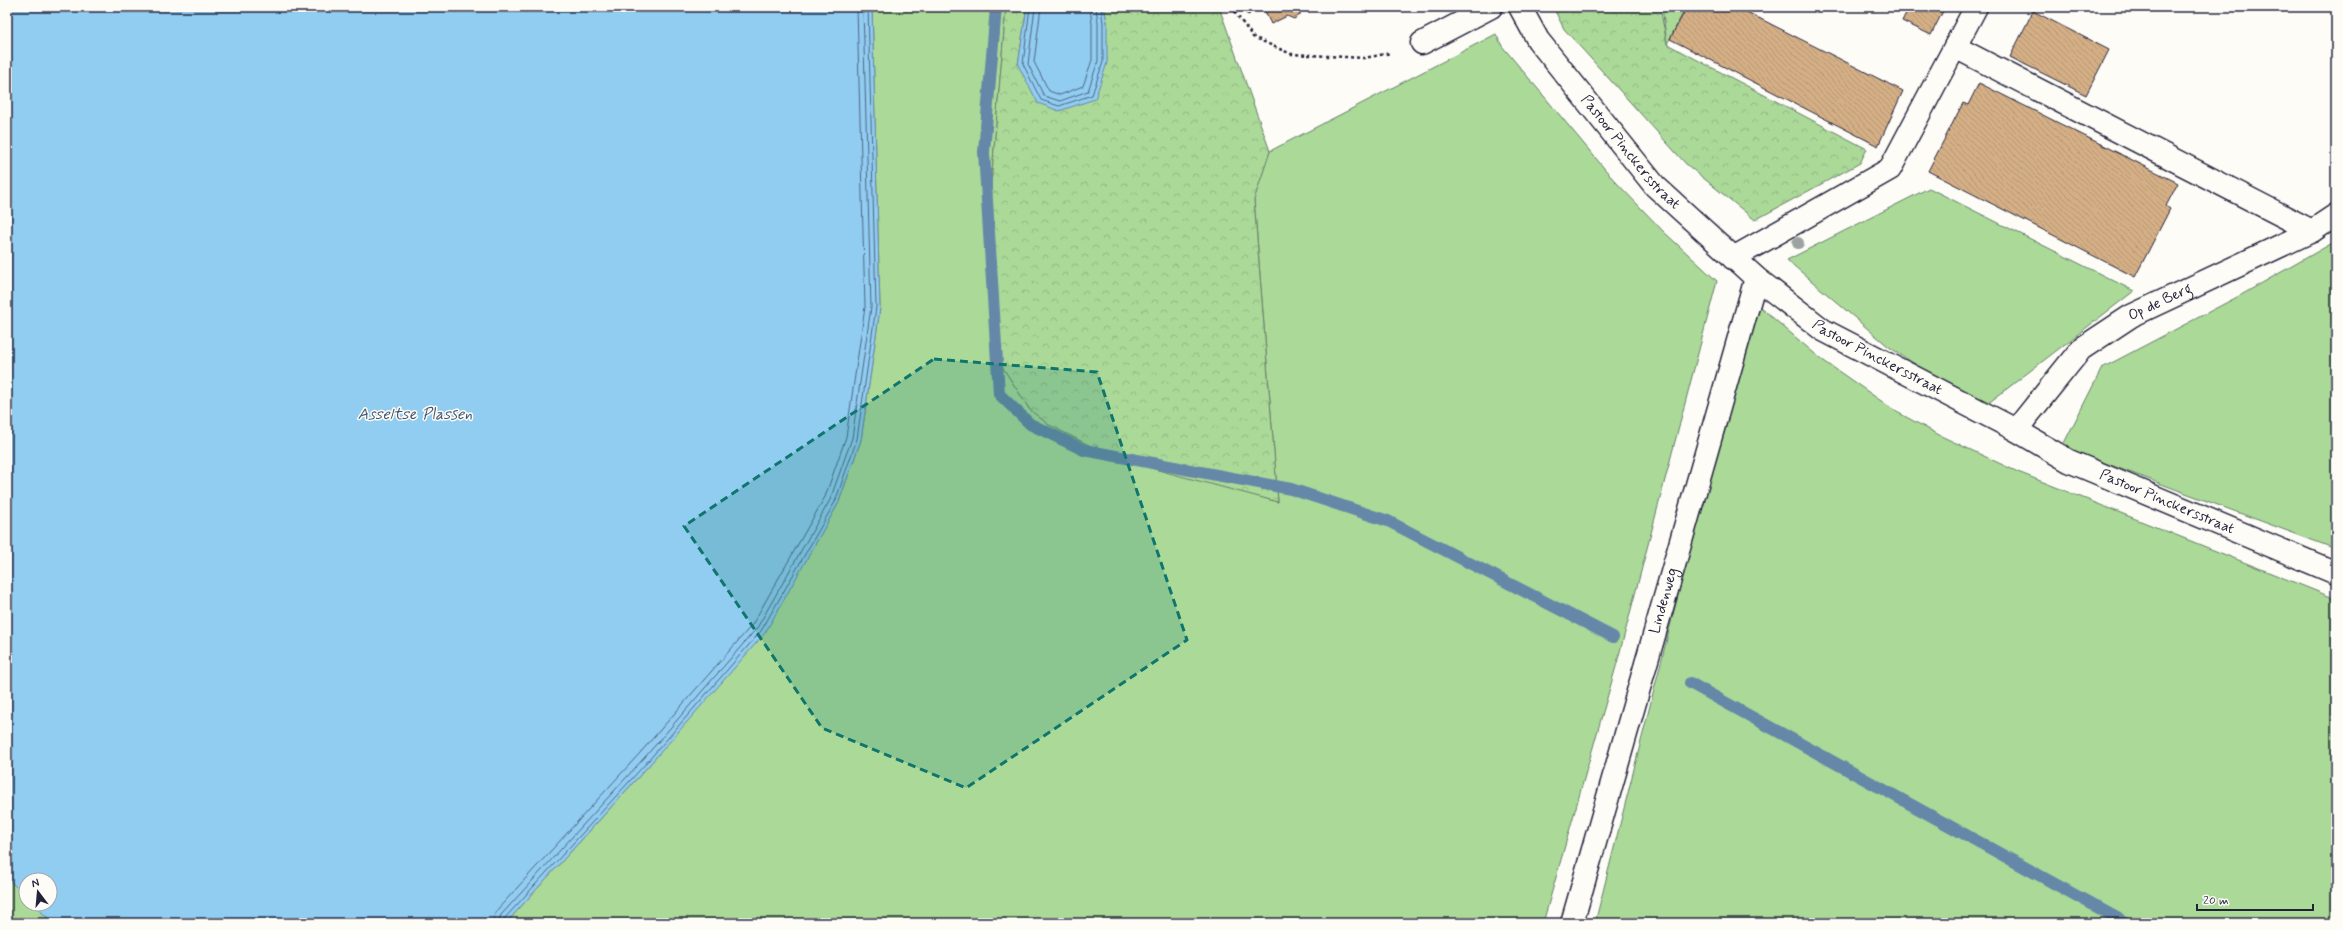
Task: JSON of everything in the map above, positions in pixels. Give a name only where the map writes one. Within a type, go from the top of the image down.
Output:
[{"type":"street","points":[[1422,43],[1491,7]]},
{"type":"street","name":"Pastoor Pinckersstraat","points":[[1520,7],[1538,40],[1655,186],[1756,278],[1824,330],[2016,430],[2070,461],[2336,573]]},
{"type":"street","points":[[1733,258],[1890,169],[1976,7]]},
{"type":"street","points":[[1954,47],[2312,231]]},
{"type":"street","name":"Op de Berg","points":[[2016,430],[2081,349],[2131,316],[2312,231],[2336,215]]},
{"type":"street","name":"Lindenweg","points":[[1572,923],[1756,278]]},
{"type":"path","points":[[1231,7],[1253,37],[1291,54],[1364,58],[1396,52],[1422,43]]},
{"type":"highlighted area","points":[[934,359],[1097,372],[1187,640],[966,788],[822,728],[684,526]]},
{"type":"green space","points":[[872,7],[1006,7],[988,220],[993,332],[1003,367],[1030,410],[1227,487],[1278,502],[1254,199],[1270,151],[1496,34],[1502,46],[1614,180],[1664,232],[1717,281],[1617,663],[1543,923],[506,923],[651,763],[807,557],[838,504],[861,440],[880,308]]},
{"type":"green space","points":[[1006,7],[1027,7],[1018,65],[1107,22],[1104,7],[1219,7],[1270,151],[1254,200],[1278,502],[1139,465],[1091,446],[1049,425],[1030,410],[1003,368],[993,332],[988,220]]},
{"type":"green space","points":[[1553,7],[1660,7],[1667,44],[1867,149],[1860,163],[1755,220],[1686,164],[1564,29]]},
{"type":"green space","points":[[1662,7],[1686,7],[1667,44]]},
{"type":"green space","points":[[1929,188],[2134,291],[1982,408],[1889,347],[1787,260]]},
{"type":"green space","points":[[2336,241],[2336,549],[2062,447],[2102,368],[2241,295]]},
{"type":"green space","points":[[1759,306],[1821,359],[1897,412],[1941,436],[2018,472],[2336,599],[2336,923],[1595,923],[1719,433]]},
{"type":"green space","points":[[7,878],[18,889],[18,912],[41,912],[53,923],[7,923]]},
{"type":"water","name":"Asseltse Plassen","points":[[7,7],[872,7],[880,308],[861,440],[838,504],[765,633],[651,763],[506,923],[53,923],[41,912],[58,912],[58,872],[18,872],[18,889],[7,878]]},
{"type":"water","points":[[1027,7],[1104,7],[1107,22],[1107,63],[1095,99],[1059,111],[1038,103],[1018,65]]},
{"type":"building","points":[[1247,7],[1252,7],[1249,15],[1245,13]]},
{"type":"building","points":[[1263,7],[1297,7],[1300,11],[1300,15],[1294,19],[1287,16],[1271,24]]},
{"type":"building","points":[[1687,7],[1737,7],[1903,91],[1878,146],[1670,39]]},
{"type":"building","points":[[1909,7],[1945,7],[1931,35],[1902,21]]},
{"type":"building","points":[[2033,11],[2109,50],[2086,95],[2010,57]]},
{"type":"building","points":[[1979,83],[2178,183],[2166,206],[2170,209],[2135,277],[1928,171],[1963,103],[1968,105]]},
{"type":"waterway","points":[[996,7],[984,152],[999,394],[1030,424],[1084,450],[1291,489],[1388,521],[1613,637]]},
{"type":"waterway","points":[[1690,683],[2126,923]]}]
